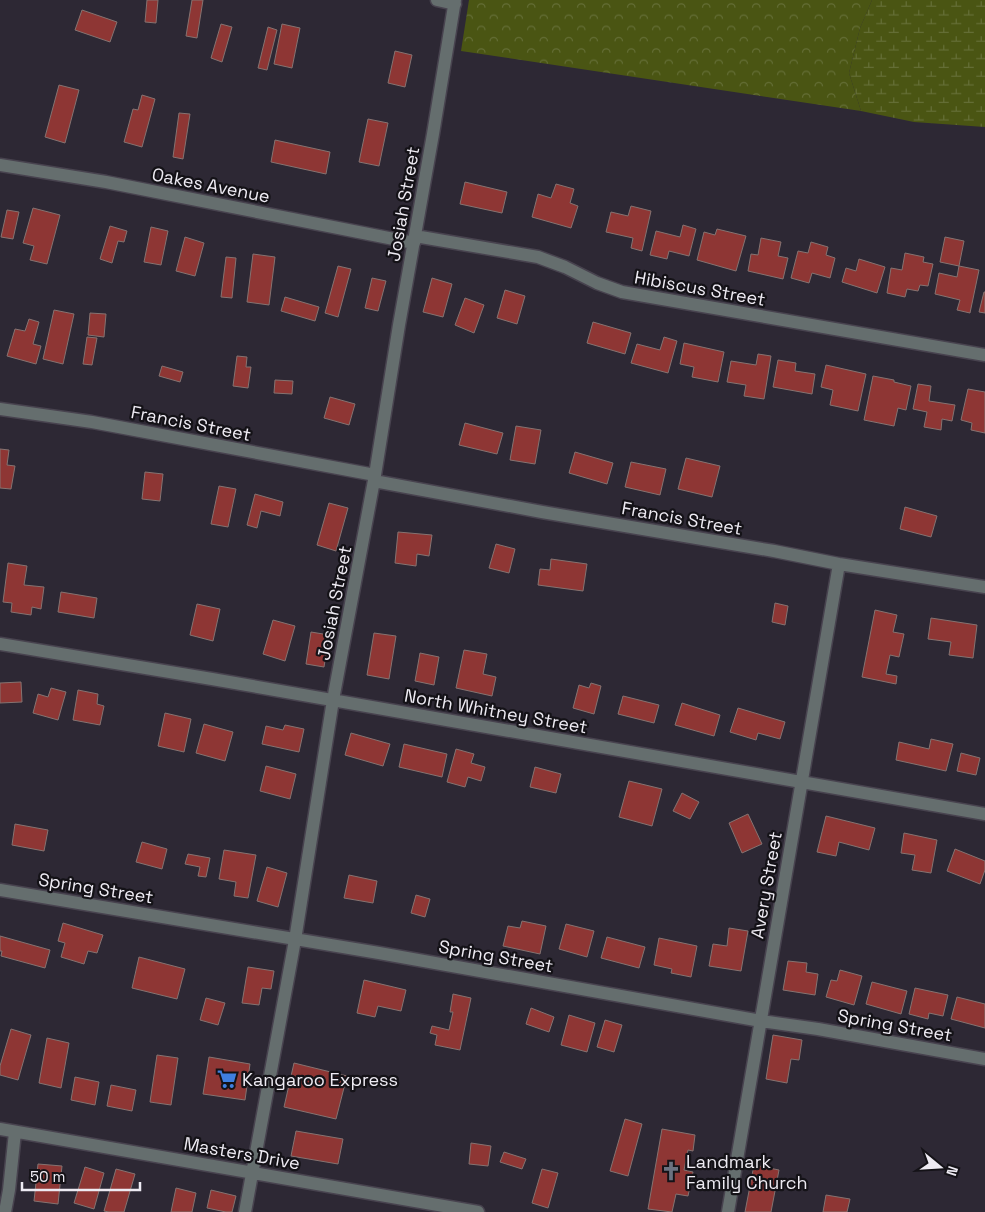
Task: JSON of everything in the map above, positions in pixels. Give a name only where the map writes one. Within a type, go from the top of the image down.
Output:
[{"type":"street","points":[[437,0],[455,2]]},
{"type":"street","name":"Josiah Street","points":[[245,1212],[295,940],[333,700],[375,478],[399,325],[455,2]]},
{"type":"street","name":"Oakes Avenue","points":[[0,165],[106,182],[415,239]]},
{"type":"street","name":"Hibiscus Street","points":[[415,239],[538,257],[622,292],[985,355]]},
{"type":"street","name":"Francis Street","points":[[0,408],[92,422],[542,512],[774,551],[839,564],[985,587]]},
{"type":"street","name":"Avery Street","points":[[728,1212],[839,564]]},
{"type":"street","name":"North Whitney Street","points":[[0,644],[202,677],[985,814]]},
{"type":"street","name":"Spring Street","points":[[0,890],[150,914],[985,1059]]},
{"type":"street","name":"Masters Drive","points":[[0,1129],[478,1212]]},
{"type":"street","points":[[5,1212],[15,1132]]},
{"type":"green space","points":[[469,0],[872,0],[860,28],[849,73],[861,111],[461,51]]},
{"type":"green space","points":[[872,0],[985,0],[985,127],[914,122],[861,111],[849,73],[860,28]]},
{"type":"building","points":[[147,0],[158,0],[156,23],[145,22]]},
{"type":"building","points":[[192,0],[203,0],[197,38],[186,36]]},
{"type":"building","points":[[82,10],[117,22],[110,42],[75,30]]},
{"type":"building","points":[[221,24],[232,27],[222,62],[211,58]]},
{"type":"building","points":[[282,24],[300,28],[292,68],[274,64]]},
{"type":"building","points":[[268,27],[277,30],[267,70],[258,68]]},
{"type":"building","points":[[395,51],[412,55],[405,87],[388,83]]},
{"type":"building","points":[[59,85],[79,90],[65,143],[45,137]]},
{"type":"building","points":[[142,95],[155,99],[142,147],[124,142],[133,109],[138,110]]},
{"type":"building","points":[[179,113],[190,114],[183,159],[173,157]]},
{"type":"building","points":[[368,119],[388,123],[379,166],[359,162]]},
{"type":"building","points":[[275,140],[330,152],[326,174],[271,162]]},
{"type":"building","points":[[465,182],[507,192],[502,213],[460,204]]},
{"type":"building","points":[[556,184],[574,189],[570,203],[578,206],[571,228],[532,217],[538,194],[551,198]]},
{"type":"building","points":[[631,206],[651,211],[642,251],[631,248],[633,238],[606,232],[611,212],[628,216]]},
{"type":"building","points":[[33,208],[60,215],[47,264],[30,260],[34,246],[23,243]]},
{"type":"building","points":[[7,210],[19,212],[13,239],[1,237]]},
{"type":"building","points":[[683,225],[696,229],[689,256],[669,251],[667,259],[650,255],[656,231],[680,237]]},
{"type":"building","points":[[110,226],[127,231],[124,242],[118,241],[112,263],[100,259]]},
{"type":"building","points":[[151,227],[168,231],[161,265],[144,262]]},
{"type":"building","points":[[717,229],[746,236],[736,271],[697,260],[704,232],[715,235]]},
{"type":"building","points":[[185,237],[204,243],[195,276],[176,271]]},
{"type":"building","points":[[945,237],[964,241],[959,266],[940,262]]},
{"type":"building","points":[[761,238],[781,242],[778,256],[788,258],[783,279],[748,271],[751,254],[758,255]]},
{"type":"building","points":[[811,242],[828,247],[826,255],[835,258],[830,278],[812,273],[809,283],[791,278],[798,251],[808,253]]},
{"type":"building","points":[[905,253],[924,257],[923,262],[933,264],[928,286],[920,285],[918,291],[907,289],[905,297],[887,293],[891,268],[902,270]]},
{"type":"building","points":[[253,254],[275,257],[269,305],[247,302]]},
{"type":"building","points":[[226,257],[236,258],[232,298],[221,297]]},
{"type":"building","points":[[859,259],[885,267],[877,293],[842,282],[846,268],[856,271]]},
{"type":"building","points":[[338,266],[351,269],[338,317],[325,313]]},
{"type":"building","points":[[959,266],[979,270],[970,313],[957,310],[960,300],[935,294],[939,273],[957,277]]},
{"type":"building","points":[[372,278],[386,281],[378,311],[365,308]]},
{"type":"building","points":[[432,278],[452,284],[443,317],[423,312]]},
{"type":"building","points":[[505,290],[525,296],[517,324],[497,318]]},
{"type":"building","points":[[985,292],[985,313],[979,312]]},
{"type":"building","points":[[285,297],[319,307],[315,321],[281,311]]},
{"type":"building","points":[[465,298],[484,305],[474,333],[455,325]]},
{"type":"building","points":[[54,310],[74,314],[63,364],[43,359]]},
{"type":"building","points":[[90,313],[106,314],[104,337],[88,335]]},
{"type":"building","points":[[29,319],[39,322],[33,344],[41,346],[36,364],[7,356],[15,329],[25,331]]},
{"type":"building","points":[[593,322],[631,333],[625,354],[587,343]]},
{"type":"building","points":[[87,337],[97,338],[92,365],[83,364]]},
{"type":"building","points":[[664,337],[677,341],[668,373],[631,363],[637,344],[660,350]]},
{"type":"building","points":[[684,343],[724,352],[718,382],[692,377],[694,367],[680,364]]},
{"type":"building","points":[[758,354],[771,356],[764,399],[744,396],[746,385],[727,382],[731,361],[756,365]]},
{"type":"building","points":[[237,356],[247,357],[246,367],[251,367],[248,388],[233,386]]},
{"type":"building","points":[[778,360],[796,363],[795,371],[815,374],[812,394],[773,387]]},
{"type":"building","points":[[826,365],[866,374],[858,411],[830,405],[833,390],[821,387]]},
{"type":"building","points":[[162,366],[183,372],[180,382],[159,376]]},
{"type":"building","points":[[873,376],[911,386],[906,410],[898,408],[894,426],[864,420]]},
{"type":"building","points":[[275,380],[293,381],[292,394],[274,393]]},
{"type":"building","points":[[918,384],[931,386],[929,401],[955,405],[952,421],[942,419],[941,430],[924,427],[927,412],[913,409]]},
{"type":"building","points":[[968,389],[985,392],[985,433],[971,430],[972,423],[961,420]]},
{"type":"building","points":[[330,397],[355,404],[349,425],[324,418]]},
{"type":"building","points":[[465,423],[503,433],[497,454],[459,445]]},
{"type":"building","points":[[516,426],[541,430],[535,464],[510,460]]},
{"type":"building","points":[[0,449],[9,450],[7,465],[15,466],[11,489],[0,488]]},
{"type":"building","points":[[575,452],[613,463],[607,484],[569,473]]},
{"type":"building","points":[[686,458],[720,466],[712,497],[678,489]]},
{"type":"building","points":[[631,462],[666,469],[660,495],[625,487]]},
{"type":"building","points":[[145,472],[163,474],[160,501],[142,499]]},
{"type":"building","points":[[219,486],[236,489],[228,527],[211,524]]},
{"type":"building","points":[[255,494],[283,502],[280,516],[261,511],[257,528],[247,525]]},
{"type":"building","points":[[329,503],[348,508],[336,551],[317,545]]},
{"type":"building","points":[[905,507],[937,516],[931,537],[900,529]]},
{"type":"building","points":[[398,532],[432,535],[429,556],[417,554],[416,566],[395,563]]},
{"type":"building","points":[[496,544],[515,549],[509,573],[489,568]]},
{"type":"building","points":[[551,559],[587,564],[583,591],[538,585],[540,569],[550,570]]},
{"type":"building","points":[[8,563],[27,566],[24,585],[44,587],[41,609],[32,607],[31,615],[11,612],[12,603],[3,602]]},
{"type":"building","points":[[61,592],[97,598],[94,618],[58,612]]},
{"type":"building","points":[[775,603],[788,606],[785,625],[772,622]]},
{"type":"building","points":[[197,604],[220,609],[213,641],[190,635]]},
{"type":"building","points":[[875,610],[897,615],[893,632],[904,634],[899,657],[890,655],[886,674],[897,676],[896,684],[862,677]]},
{"type":"building","points":[[931,618],[977,625],[973,658],[949,655],[951,642],[928,639]]},
{"type":"building","points":[[273,620],[295,626],[285,661],[263,654]]},
{"type":"building","points":[[311,632],[329,635],[324,667],[306,664]]},
{"type":"building","points":[[374,633],[396,636],[389,679],[367,675]]},
{"type":"building","points":[[464,650],[487,654],[483,674],[496,677],[492,696],[456,688]]},
{"type":"building","points":[[420,653],[439,657],[434,685],[415,681]]},
{"type":"building","points":[[21,682],[22,702],[0,703],[0,683]]},
{"type":"building","points":[[591,683],[601,686],[594,714],[573,708],[579,685],[589,688]]},
{"type":"building","points":[[51,688],[66,692],[58,720],[33,713],[38,694],[48,697]]},
{"type":"building","points":[[78,690],[98,694],[97,704],[104,706],[100,725],[73,720]]},
{"type":"building","points":[[623,696],[659,705],[654,723],[618,714]]},
{"type":"building","points":[[682,703],[720,715],[714,736],[675,725]]},
{"type":"building","points":[[738,708],[785,722],[780,739],[758,733],[756,740],[730,732]]},
{"type":"building","points":[[165,713],[191,719],[184,752],[158,746]]},
{"type":"building","points":[[204,724],[233,732],[225,761],[196,753]]},
{"type":"building","points":[[285,725],[304,729],[299,752],[262,744],[266,726],[283,730]]},
{"type":"building","points":[[351,733],[390,744],[383,766],[345,755]]},
{"type":"building","points":[[931,739],[953,744],[946,771],[896,760],[899,742],[929,749]]},
{"type":"building","points":[[404,744],[447,754],[442,777],[399,767]]},
{"type":"building","points":[[456,749],[474,754],[471,763],[485,767],[481,781],[468,777],[465,787],[447,782]]},
{"type":"building","points":[[961,753],[980,758],[976,775],[957,771]]},
{"type":"building","points":[[266,766],[296,774],[290,799],[260,791]]},
{"type":"building","points":[[535,767],[561,774],[556,793],[530,787]]},
{"type":"building","points":[[629,781],[662,789],[652,826],[619,817]]},
{"type":"building","points":[[682,793],[699,802],[690,819],[673,811]]},
{"type":"building","points":[[748,814],[762,844],[742,853],[729,823]]},
{"type":"building","points":[[826,816],[875,828],[869,850],[839,842],[836,856],[817,852]]},
{"type":"building","points":[[15,824],[48,830],[44,851],[12,845]]},
{"type":"building","points":[[904,833],[937,840],[931,873],[912,870],[915,855],[901,853]]},
{"type":"building","points":[[142,842],[167,849],[162,869],[136,862]]},
{"type":"building","points":[[955,849],[985,861],[985,870],[980,884],[947,871]]},
{"type":"building","points":[[224,850],[256,855],[248,898],[234,896],[236,882],[219,879]]},
{"type":"building","points":[[188,854],[210,858],[206,877],[198,876],[200,867],[185,864]]},
{"type":"building","points":[[267,867],[287,873],[278,907],[257,901]]},
{"type":"building","points":[[349,875],[377,881],[373,903],[344,898]]},
{"type":"building","points":[[416,895],[430,899],[425,917],[411,913]]},
{"type":"building","points":[[522,921],[546,926],[540,954],[503,946],[508,926],[520,928]]},
{"type":"building","points":[[63,923],[103,935],[97,953],[88,951],[84,964],[61,957],[65,943],[58,941]]},
{"type":"building","points":[[566,924],[594,931],[587,957],[559,949]]},
{"type":"building","points":[[729,928],[748,931],[741,971],[709,966],[713,944],[727,946]]},
{"type":"building","points":[[0,936],[50,950],[45,968],[1,956]]},
{"type":"building","points":[[607,937],[645,947],[639,968],[601,958]]},
{"type":"building","points":[[659,938],[697,946],[691,977],[671,973],[672,969],[654,965]]},
{"type":"building","points":[[139,957],[185,969],[177,999],[132,988]]},
{"type":"building","points":[[788,961],[807,963],[806,972],[818,974],[815,995],[783,990]]},
{"type":"building","points":[[248,967],[274,971],[271,989],[262,988],[259,1005],[242,1003]]},
{"type":"building","points":[[840,970],[862,976],[854,1005],[826,997],[831,980],[837,981]]},
{"type":"building","points":[[364,980],[406,990],[401,1011],[378,1006],[375,1017],[357,1013]]},
{"type":"building","points":[[872,982],[907,991],[901,1014],[866,1004]]},
{"type":"building","points":[[915,988],[948,995],[943,1016],[929,1013],[928,1019],[909,1014]]},
{"type":"building","points":[[453,994],[471,998],[460,1050],[435,1045],[437,1035],[430,1033],[432,1026],[449,1030],[453,1012],[450,1012]]},
{"type":"building","points":[[957,997],[985,1004],[985,1028],[951,1019]]},
{"type":"building","points":[[206,998],[225,1003],[218,1025],[200,1020]]},
{"type":"building","points":[[531,1008],[554,1017],[549,1032],[526,1024]]},
{"type":"building","points":[[569,1015],[595,1023],[587,1052],[561,1045]]},
{"type":"building","points":[[605,1020],[622,1025],[614,1052],[597,1047]]},
{"type":"building","points":[[11,1029],[31,1035],[18,1080],[0,1075],[0,1066]]},
{"type":"building","points":[[773,1035],[802,1040],[799,1060],[791,1059],[787,1083],[766,1079]]},
{"type":"building","points":[[47,1038],[69,1043],[61,1088],[39,1083]]},
{"type":"building","points":[[157,1055],[178,1058],[171,1105],[150,1102]]},
{"type":"building","name":"Kangaroo Express","points":[[209,1057],[250,1064],[245,1100],[203,1094]]},
{"type":"building","points":[[294,1063],[347,1076],[336,1119],[284,1107]]},
{"type":"building","points":[[75,1077],[99,1082],[95,1105],[71,1100]]},
{"type":"building","points":[[111,1085],[136,1090],[132,1111],[107,1106]]},
{"type":"building","points":[[625,1119],[642,1124],[628,1176],[610,1171]]},
{"type":"building","name":"Landmark Family Church","points":[[662,1129],[695,1135],[693,1151],[688,1150],[684,1170],[693,1172],[688,1196],[676,1194],[672,1212],[648,1209]]},
{"type":"building","points":[[296,1131],[343,1139],[338,1164],[291,1156]]},
{"type":"building","points":[[471,1143],[491,1146],[488,1166],[469,1164]]},
{"type":"building","points":[[504,1152],[526,1159],[522,1169],[500,1162]]},
{"type":"building","points":[[38,1164],[62,1166],[58,1204],[34,1201]]},
{"type":"building","points":[[754,1165],[779,1170],[771,1212],[745,1212]]},
{"type":"building","points":[[85,1167],[104,1173],[94,1209],[74,1203]]},
{"type":"building","points":[[116,1169],[135,1174],[124,1212],[104,1211]]},
{"type":"building","points":[[542,1169],[558,1173],[548,1208],[532,1203]]},
{"type":"building","points":[[176,1188],[196,1193],[192,1212],[171,1212]]},
{"type":"building","points":[[211,1190],[236,1196],[232,1212],[207,1208]]},
{"type":"building","points":[[826,1195],[850,1199],[847,1212],[823,1212]]},
{"type":"place","name":"Kangaroo Express","points":[[227,1079]]},
{"type":"place","name":"Landmark Family Church","points":[[671,1171]]}]
